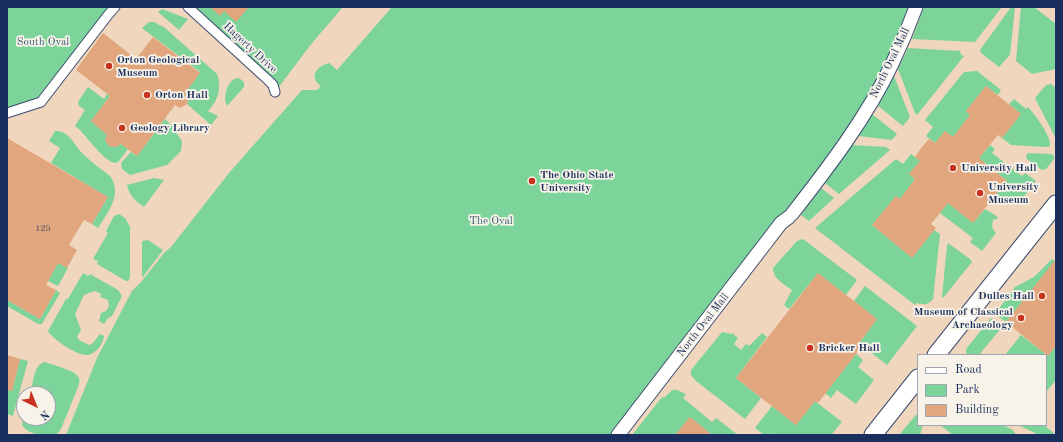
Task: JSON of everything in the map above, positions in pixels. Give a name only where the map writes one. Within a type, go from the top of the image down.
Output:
[{"type":"street","name":"North Oval Mall","points":[[618,435],[781,223],[791,216],[818,181],[871,102],[892,64],[916,7]]},
{"type":"street","points":[[937,354],[1056,204]]},
{"type":"street","points":[[873,435],[917,379]]},
{"type":"lane","points":[[7,112],[41,102],[115,7]]},
{"type":"lane","name":"Hagerty Drive","points":[[188,7],[268,80],[272,85],[274,92]]},
{"type":"shaded area","name":"The Ohio State University","points":[[7,7],[1056,7],[1056,435],[7,435]]},
{"type":"green space","name":"South Oval","points":[[7,7],[115,7],[45,98],[7,113]]},
{"type":"green space","points":[[188,7],[343,7],[312,43],[275,92]]},
{"type":"green space","name":"The Oval","points":[[392,7],[916,7],[873,99],[618,435],[66,435],[97,358],[132,291],[142,281],[164,253],[171,247],[229,173],[302,90],[317,90],[321,86],[315,79],[318,69],[329,63],[337,70]]},
{"type":"green space","points":[[924,7],[1002,7],[975,42],[912,39]]},
{"type":"green space","points":[[1011,7],[1015,7],[1010,55],[999,67],[981,53],[980,50]]},
{"type":"green space","points":[[1021,7],[1034,7],[1056,24],[1056,69],[1032,74],[1016,61]]},
{"type":"green space","points":[[162,9],[188,19],[179,30],[158,12]]},
{"type":"green space","points":[[149,22],[154,22],[165,28],[217,74],[219,89],[217,99],[208,111],[218,116],[211,125],[187,104],[188,100],[185,93],[200,72],[142,28]]},
{"type":"green space","points":[[908,48],[960,51],[961,55],[964,56],[917,115],[898,69]]},
{"type":"green space","points":[[977,71],[1001,90],[998,95],[986,86],[966,111],[970,115],[953,137],[945,131],[935,143],[926,136],[933,127],[925,120],[964,72]]},
{"type":"green space","points":[[894,76],[910,117],[903,126],[877,105]]},
{"type":"green space","points":[[239,78],[244,82],[244,87],[227,106],[225,95],[227,88],[234,79]]},
{"type":"green space","points":[[1051,84],[1056,88],[1056,139],[1035,98],[1046,85]]},
{"type":"green space","points":[[88,87],[104,99],[107,94],[110,96],[91,121],[107,135],[105,140],[109,146],[116,147],[121,144],[128,149],[118,162],[114,163],[102,155],[75,126],[85,110],[79,106],[78,102]]},
{"type":"green space","points":[[1014,99],[1026,109],[1028,107],[1035,115],[1048,136],[1050,146],[1011,145],[1002,138],[1021,114],[1009,104]]},
{"type":"green space","points":[[872,114],[897,134],[892,140],[858,136]]},
{"type":"green space","points":[[165,119],[172,126],[182,142],[181,151],[167,165],[130,175],[122,169],[121,163],[131,152],[137,156]]},
{"type":"green space","points":[[55,131],[60,131],[68,135],[86,157],[110,176],[114,183],[115,196],[113,203],[98,228],[92,224],[108,197],[51,163],[60,148],[49,141]]},
{"type":"green space","points":[[852,145],[886,147],[890,150],[839,194],[825,183]]},
{"type":"green space","points":[[990,145],[995,149],[992,153],[1022,176],[1025,173],[1036,181],[1022,199],[1016,197],[1005,202],[996,195],[1007,181],[979,158]]},
{"type":"green space","points":[[1028,153],[1051,154],[1054,156],[1054,159],[1046,169],[1042,170],[1027,159],[1026,156]]},
{"type":"green space","points":[[911,154],[920,161],[909,174],[915,179],[900,199],[896,196],[872,225],[912,257],[934,230],[940,234],[933,299],[928,303],[917,303],[915,305],[815,228],[896,159],[903,164]]},
{"type":"green space","points":[[154,178],[164,180],[144,207],[133,198],[127,185]]},
{"type":"green space","points":[[821,188],[834,198],[809,221],[801,215]]},
{"type":"green space","points":[[948,203],[973,223],[985,209],[998,217],[996,220],[994,219],[992,223],[996,233],[982,251],[970,242],[973,238],[940,213]]},
{"type":"green space","points":[[119,214],[125,218],[130,227],[130,278],[128,281],[97,264],[98,261],[93,259],[108,233],[106,231],[114,216]]},
{"type":"green space","points":[[803,239],[857,280],[846,295],[818,273],[789,309],[784,305],[792,290],[777,278],[773,272],[773,268],[797,241]]},
{"type":"green space","points":[[148,240],[163,250],[142,278],[142,241]]},
{"type":"green space","points":[[948,243],[972,262],[943,298],[942,296]]},
{"type":"green space","points":[[1052,259],[1055,261],[1006,322],[995,314],[1015,287],[1034,277]]},
{"type":"green space","points":[[58,263],[68,268],[58,286],[48,281]]},
{"type":"green space","points":[[83,273],[88,276],[90,274],[118,290],[122,296],[112,316],[108,318],[104,324],[99,321],[101,313],[106,311],[109,306],[108,300],[100,297],[101,294],[95,291],[84,295],[75,314],[81,330],[77,337],[79,340],[89,345],[92,344],[100,334],[104,336],[104,339],[98,348],[93,353],[87,355],[78,353],[66,346],[48,331]]},
{"type":"green space","points":[[865,286],[917,326],[887,365],[859,343],[877,319],[854,301]]},
{"type":"green space","points":[[56,290],[60,293],[42,324],[38,324],[7,306],[7,300],[40,319]]},
{"type":"green space","points":[[991,318],[1002,327],[980,354],[968,354],[966,349]]},
{"type":"green space","points":[[722,332],[732,333],[738,338],[734,344],[741,350],[746,344],[749,346],[762,333],[767,337],[736,378],[761,398],[745,419],[696,381],[691,375],[691,370]]},
{"type":"green space","points":[[1021,335],[1045,354],[1006,354]]},
{"type":"green space","points":[[1056,346],[1056,380],[1047,391],[1047,355],[1048,356]]},
{"type":"green space","points":[[856,354],[863,360],[858,367],[874,380],[856,404],[837,390],[831,398],[825,393]]},
{"type":"green space","points":[[20,359],[28,361],[21,386],[16,386],[16,405],[13,416],[7,414],[7,390],[12,391]]},
{"type":"green space","points":[[45,362],[69,370],[79,378],[78,387],[61,429],[56,435],[42,435],[33,433],[25,429],[23,426],[56,426],[56,386],[32,386],[37,368]]},
{"type":"green space","points":[[672,390],[677,390],[686,394],[683,398],[712,422],[716,418],[738,435],[712,435],[690,417],[675,435],[632,435],[662,397],[664,398]]},
{"type":"green space","points":[[815,401],[842,422],[831,435],[772,435],[770,433],[768,435],[764,435],[755,428],[772,406],[796,425]]},
{"type":"green space","points":[[917,415],[917,426],[923,426],[920,435],[899,435]]},
{"type":"green space","points":[[941,426],[1005,426],[1013,430],[1016,435],[953,435]]},
{"type":"green space","points":[[1020,426],[1045,426],[1056,435],[1039,435]]},
{"type":"building","points":[[210,7],[249,7],[236,22],[224,11],[220,16]]},
{"type":"building","name":"Orton Hall","points":[[103,33],[136,59],[153,37],[200,73],[185,93],[188,100],[187,104],[180,108],[175,105],[137,156],[121,144],[116,147],[109,146],[105,140],[107,135],[91,121],[110,96],[76,70]]},
{"type":"building","name":"University Hall","points":[[986,86],[1021,114],[1002,138],[998,135],[979,158],[1007,181],[973,223],[948,203],[931,224],[936,228],[912,258],[872,225],[896,196],[900,199],[915,179],[909,174],[920,161],[915,157],[922,147],[929,139],[935,143],[945,131],[953,137],[970,115],[966,111]]},
{"type":"building","points":[[7,138],[108,197],[92,224],[84,220],[69,245],[77,250],[67,268],[58,263],[46,285],[56,290],[40,319],[7,300]]},
{"type":"building","name":"Dulles Hall","points":[[1056,259],[1056,346],[1048,356],[1006,322]]},
{"type":"building","name":"Bricker Hall","points":[[818,273],[877,319],[859,343],[862,346],[856,354],[818,403],[815,401],[796,425],[736,378]]},
{"type":"building","points":[[7,355],[20,359],[12,391],[7,390]]},
{"type":"building","points":[[690,417],[712,435],[675,435]]},
{"type":"place","name":"Orton Geological Museum","points":[[109,66]]},
{"type":"place","name":"Orton Hall","points":[[147,95]]},
{"type":"place","name":"Geology Library","points":[[122,128]]},
{"type":"place","name":"University Hall","points":[[953,168]]},
{"type":"place","name":"The Ohio State University","points":[[532,181]]},
{"type":"place","name":"University Museum","points":[[980,193]]},
{"type":"place","name":"Dulles Hall","points":[[1042,296]]},
{"type":"place","name":"Museum of Classical Archaeology","points":[[1021,318]]},
{"type":"place","name":"Bricker Hall","points":[[810,348]]}]
